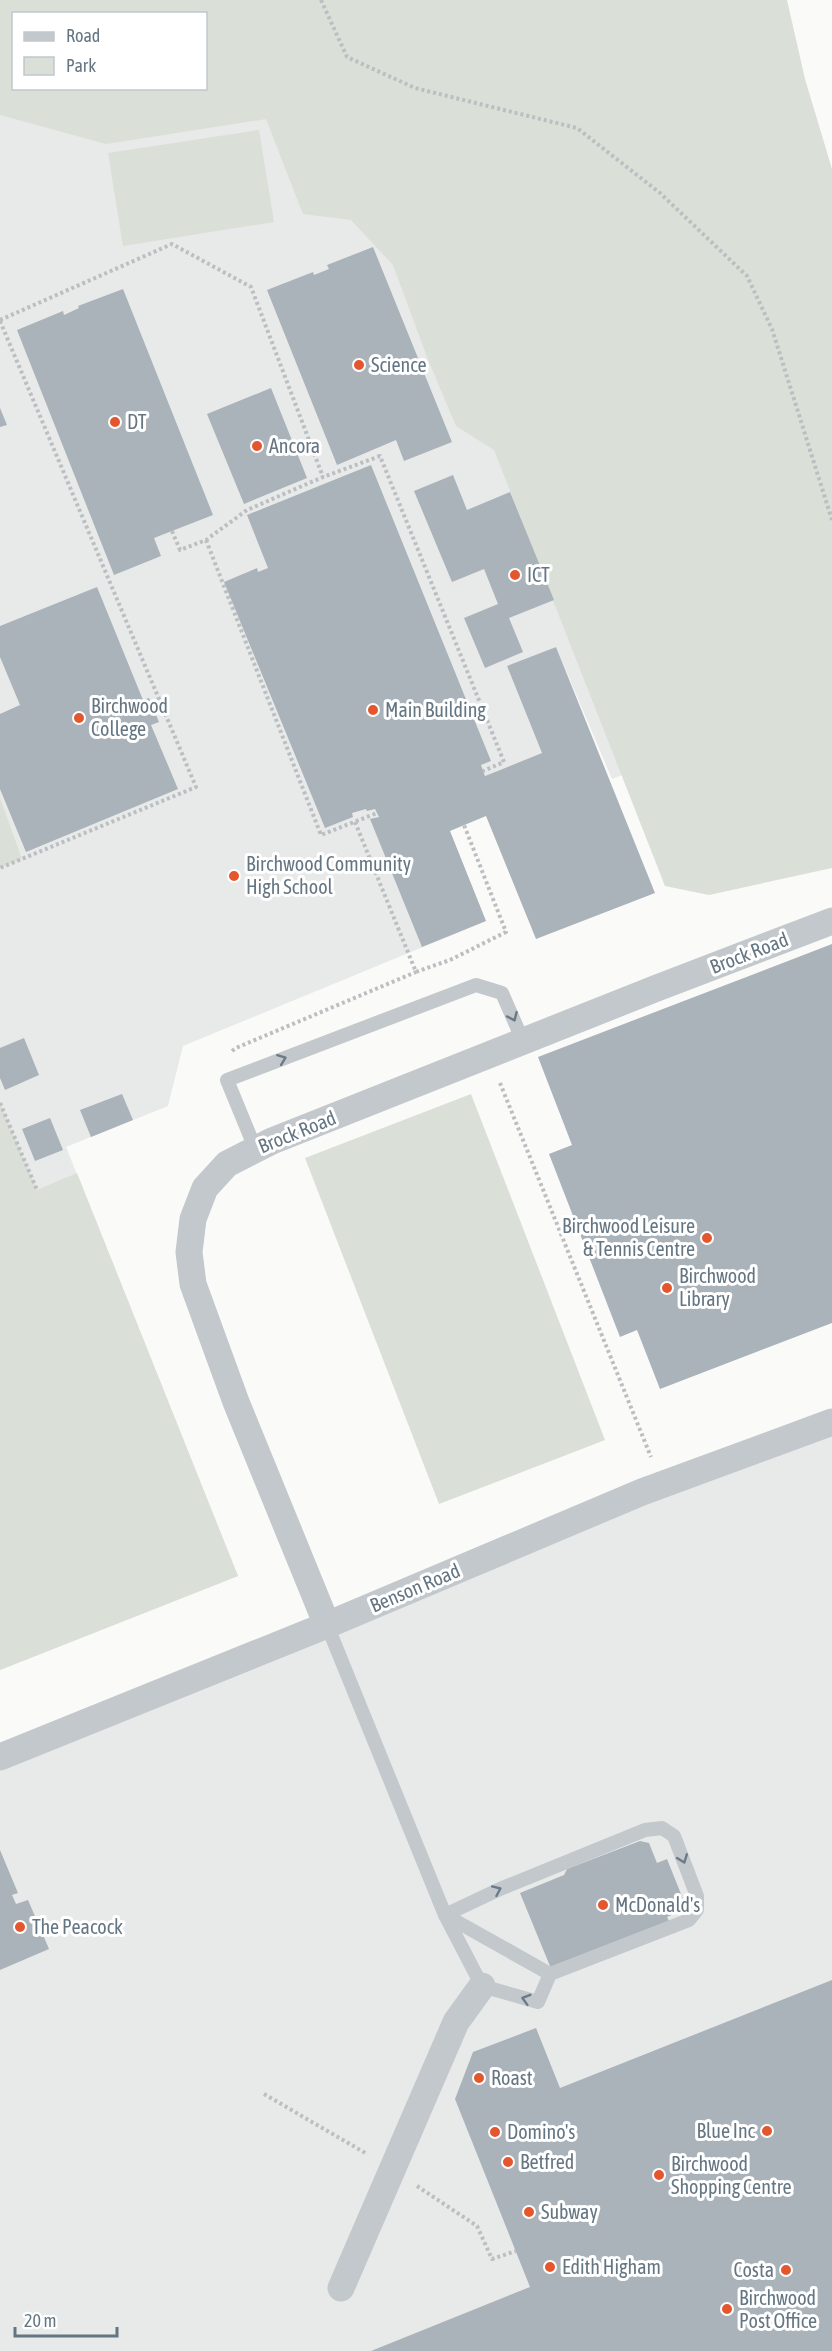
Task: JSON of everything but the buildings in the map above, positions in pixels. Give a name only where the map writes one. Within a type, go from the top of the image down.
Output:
[{"type":"street","name":"Brock Road","points":[[327,1625],[236,1402],[193,1284],[189,1252],[193,1219],[205,1188],[227,1164],[255,1148],[832,921]]},
{"type":"street","name":"Benson Road","points":[[0,1757],[327,1625],[506,1548],[662,1485],[832,1422]]},
{"type":"street","points":[[341,2288],[456,2022],[482,1986]]},
{"type":"lane","points":[[255,1148],[227,1080],[476,985],[502,993],[523,1041]]},
{"type":"lane","points":[[327,1625],[444,1915],[482,1986],[538,2002],[550,1974],[689,1920],[697,1910],[697,1896],[674,1836],[662,1828],[645,1830],[500,1889],[444,1915]]},
{"type":"lane","points":[[444,1915],[550,1974]]},
{"type":"path","points":[[321,0],[347,57],[415,88],[577,128],[660,194],[747,276],[772,329],[832,520]]},
{"type":"path","points":[[0,868],[196,787],[0,320],[172,244],[251,287],[323,477]]},
{"type":"path","points":[[172,531],[180,550],[206,540],[247,510],[323,477],[380,456],[504,762],[483,771]]},
{"type":"path","points":[[206,540],[321,835],[377,813]]},
{"type":"path","points":[[355,822],[416,972]]},
{"type":"path","points":[[229,1054],[236,1048],[416,972],[450,960],[506,932],[464,825]]},
{"type":"path","points":[[496,1074],[662,1485]]},
{"type":"path","points":[[0,1103],[37,1190]]},
{"type":"shaded area","name":"Birchwood Community High School","points":[[207,55],[418,243],[661,760],[612,779],[556,647],[507,666],[542,753],[485,776],[481,765],[431,785],[486,921],[183,1046],[168,1106],[66,1147],[238,1576],[0,1670],[0,104],[180,90],[207,90]]},
{"type":"shaded area","points":[[832,1429],[832,2351],[0,2351],[0,1762]]},
{"type":"green space","points":[[0,0],[787,0],[805,79],[832,169],[832,868],[709,895],[665,886],[494,450],[456,426],[427,357],[393,265],[351,220],[303,214],[266,119],[106,144],[0,115]]},
{"type":"green space","points":[[259,130],[274,222],[123,246],[108,153]]},
{"type":"green space","points":[[0,798],[22,859],[0,868]]},
{"type":"green space","name":"Birchwood Leisure & Tennis Centre","points":[[471,1094],[605,1440],[439,1504],[305,1158]]},
{"type":"green space","points":[[0,1103],[37,1190],[77,1173],[238,1576],[0,1670]]},
{"type":"place","name":"Science","points":[[359,365]]},
{"type":"place","name":"DT","points":[[115,422]]},
{"type":"place","name":"Ancora","points":[[257,446]]},
{"type":"place","name":"ICT","points":[[515,575]]},
{"type":"place","name":"Main Building","points":[[373,710]]},
{"type":"place","name":"Birchwood College","points":[[79,718]]},
{"type":"place","name":"Birchwood Community High School","points":[[234,876]]},
{"type":"place","name":"Birchwood Leisure & Tennis Centre","points":[[707,1238]]},
{"type":"place","name":"Birchwood Library","points":[[667,1288]]},
{"type":"place","name":"McDonald's","points":[[603,1905]]},
{"type":"place","name":"The Peacock","points":[[20,1927]]},
{"type":"place","name":"Roast","points":[[479,2078]]},
{"type":"place","name":"Blue Inc","points":[[767,2131]]},
{"type":"place","name":"Domino's","points":[[495,2132]]},
{"type":"place","name":"Betfred","points":[[508,2162]]},
{"type":"place","name":"Birchwood Shopping Centre","points":[[659,2175]]},
{"type":"place","name":"Subway","points":[[529,2212]]},
{"type":"place","name":"Edith Higham","points":[[550,2267]]},
{"type":"place","name":"Costa","points":[[786,2270]]},
{"type":"place","name":"Birchwood Post Office","points":[[727,2309]]}]
